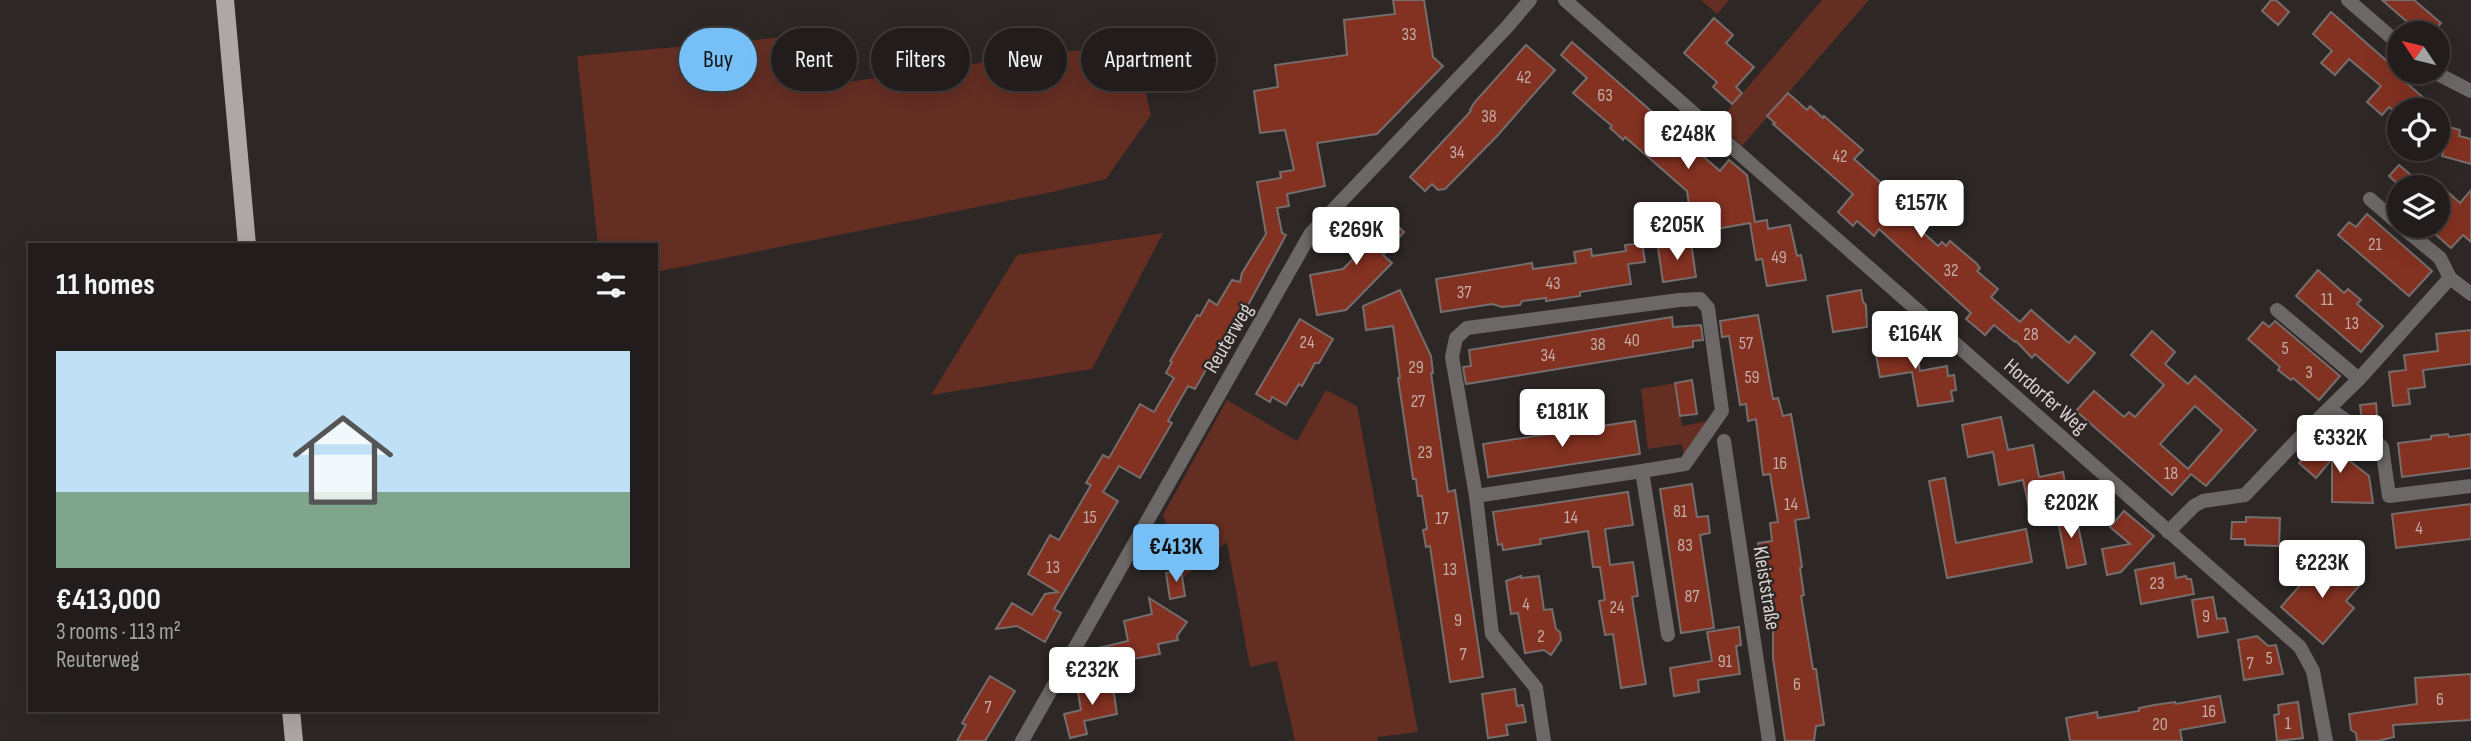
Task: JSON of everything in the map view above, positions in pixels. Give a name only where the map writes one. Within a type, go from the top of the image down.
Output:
[{"type":"main road","points":[[225,0],[247,243]]},
{"type":"main road","points":[[290,712],[294,741]]},
{"type":"street","name":"Reuterweg","points":[[1023,741],[1311,233],[1530,0]]},
{"type":"street","name":"Hordorfer Weg","points":[[1565,0],[2300,648],[2313,671],[2326,741]]},
{"type":"street","points":[[2348,0],[2387,34]]},
{"type":"street","points":[[2450,80],[2471,91]]},
{"type":"street","points":[[2370,199],[2387,214]]},
{"type":"street","points":[[2416,238],[2440,258],[2450,278],[2471,294]]},
{"type":"street","points":[[2168,531],[2203,501],[2245,495],[2360,379],[2450,278]]},
{"type":"street","points":[[1476,496],[1685,464],[1722,411],[1707,308],[1700,299],[1467,328],[1456,338],[1452,357],[1476,496],[1492,634],[1536,688],[1544,741]]},
{"type":"street","points":[[2277,310],[2360,379]]},
{"type":"street","points":[[2330,409],[2382,447],[2389,496],[2471,486]]},
{"type":"street","name":"Kleiststraße","points":[[1724,441],[1769,741]]},
{"type":"street","points":[[1642,471],[1668,635]]},
{"type":"shaded area","points":[[1701,0],[1729,0],[1717,14]]},
{"type":"shaded area","points":[[1822,0],[1869,0],[1742,146],[1718,122]]},
{"type":"shaded area","points":[[771,38],[771,91],[857,91],[857,81],[871,79],[871,91],[970,91],[970,64],[984,62],[984,91],[1067,91],[1067,51],[1081,50],[1081,91],[1145,91],[1151,115],[1106,179],[658,272],[658,243],[598,243],[577,56],[679,47],[679,91],[757,91],[757,40]]},
{"type":"shaded area","points":[[1163,233],[1092,369],[931,395],[1017,255]]},
{"type":"shaded area","points":[[1675,383],[1682,426],[1709,421],[1684,456],[1682,444],[1648,449],[1641,389]]},
{"type":"shaded area","points":[[1326,390],[1357,406],[1418,732],[1377,737],[1378,741],[1295,741],[1277,661],[1250,667],[1227,542],[1183,578],[1163,515],[1227,400],[1297,441]]},
{"type":"building","points":[[1393,0],[1424,0],[1433,57],[1443,66],[1377,134],[1317,143],[1325,186],[1287,194],[1289,206],[1277,208],[1282,233],[1286,235],[1233,333],[1235,339],[1228,341],[1220,356],[1211,361],[1195,389],[1188,386],[1168,421],[1172,423],[1140,478],[1119,466],[1103,492],[1118,501],[1054,609],[1061,613],[1045,642],[1017,626],[996,629],[1012,603],[1032,615],[1045,594],[1058,592],[1028,574],[1050,535],[1059,540],[1091,485],[1086,483],[1103,455],[1109,458],[1140,404],[1154,412],[1174,378],[1166,373],[1172,362],[1170,361],[1197,315],[1200,316],[1209,300],[1217,305],[1232,280],[1240,282],[1242,273],[1266,234],[1257,182],[1281,178],[1280,172],[1294,170],[1285,130],[1260,133],[1254,91],[1278,87],[1275,65],[1347,55],[1344,20],[1395,14]]},
{"type":"building","points":[[2271,0],[2276,0],[2289,12],[2278,25],[2262,11]]},
{"type":"building","points":[[2382,0],[2414,0],[2439,21],[2406,21]]},
{"type":"building","points":[[2331,12],[2387,61],[2387,84],[2408,84],[2424,98],[2387,98],[2387,109],[2382,115],[2367,102],[2381,86],[2349,59],[2335,75],[2321,63],[2332,51],[2313,34]]},
{"type":"building","points":[[1714,18],[1733,35],[1726,43],[1754,67],[1736,87],[1742,93],[1732,104],[1713,87],[1717,82],[1684,53]]},
{"type":"building","points":[[1572,42],[1720,171],[1729,160],[1747,175],[1755,222],[1767,220],[1768,229],[1790,225],[1797,256],[1801,255],[1806,280],[1767,286],[1762,259],[1756,260],[1750,223],[1688,234],[1685,219],[1690,212],[1687,191],[1625,137],[1623,140],[1610,128],[1612,126],[1573,93],[1587,78],[1561,55]]},
{"type":"building","points":[[1526,45],[1555,70],[1498,135],[1445,189],[1438,190],[1432,184],[1425,191],[1410,177],[1471,111],[1474,103]]},
{"type":"building","points":[[1788,93],[1807,110],[1810,106],[1823,118],[1824,116],[1863,150],[1854,159],[1887,188],[1884,191],[1910,213],[1906,217],[1938,246],[1942,242],[1946,246],[1950,241],[1976,263],[1980,268],[1977,271],[1998,289],[1991,297],[2020,322],[2031,310],[2069,343],[2075,336],[2095,353],[2068,383],[2035,354],[2032,358],[2016,341],[1994,325],[1985,335],[1966,319],[1971,313],[1879,229],[1874,236],[1857,221],[1853,226],[1838,212],[1853,194],[1767,116]]},
{"type":"building","points":[[2450,127],[2460,130],[2459,136],[2471,139],[2471,164],[2450,158]]},
{"type":"building","points":[[2399,165],[2411,175],[2390,175]]},
{"type":"building","points":[[2471,190],[2471,242],[2463,235],[2451,248],[2440,238],[2450,238],[2450,194],[2460,203]]},
{"type":"building","points":[[2367,214],[2387,232],[2387,238],[2394,238],[2432,271],[2409,296],[2338,235],[2349,222],[2356,227]]},
{"type":"building","points":[[1371,216],[1379,224],[1387,216],[1404,232],[1383,255],[1392,263],[1346,310],[1317,315],[1310,275],[1343,269],[1359,253],[1347,241]]},
{"type":"building","points":[[1642,243],[1645,262],[1628,264],[1631,284],[1580,292],[1580,296],[1522,301],[1520,305],[1502,307],[1492,304],[1441,312],[1436,279],[1532,263],[1533,269],[1576,263],[1574,252],[1591,249],[1592,256],[1626,251],[1625,245]]},
{"type":"building","points":[[1691,243],[1696,277],[1663,282],[1658,248]]},
{"type":"building","points":[[2318,270],[2344,293],[2348,289],[2361,300],[2357,304],[2383,326],[2361,352],[2296,296]]},
{"type":"building","points":[[1400,290],[1431,356],[1431,373],[1448,492],[1455,490],[1483,677],[1450,682],[1430,546],[1426,547],[1423,530],[1427,529],[1422,496],[1418,496],[1416,479],[1413,479],[1393,326],[1366,330],[1363,306]]},
{"type":"building","points":[[1861,290],[1866,305],[1867,327],[1833,332],[1827,296]]},
{"type":"building","points":[[1758,315],[1773,399],[1778,398],[1783,416],[1791,414],[1809,518],[1795,520],[1802,567],[1804,595],[1801,596],[1824,725],[1816,726],[1814,741],[1785,741],[1773,658],[1773,624],[1768,624],[1758,543],[1772,541],[1770,523],[1778,522],[1770,474],[1763,475],[1756,419],[1748,421],[1746,404],[1740,405],[1729,336],[1722,337],[1720,321]]},
{"type":"building","points":[[1672,317],[1673,327],[1701,325],[1703,340],[1693,341],[1693,347],[1466,384],[1463,367],[1471,366],[1469,350]]},
{"type":"building","points":[[1300,319],[1333,339],[1319,363],[1315,363],[1302,386],[1299,384],[1286,405],[1272,397],[1270,402],[1256,394]]},
{"type":"building","points":[[2275,321],[2340,376],[2319,400],[2293,378],[2291,380],[2278,370],[2280,367],[2248,339],[2263,322],[2269,327]]},
{"type":"building","points":[[2471,330],[2471,364],[2423,370],[2425,387],[2408,389],[2410,404],[2393,406],[2389,372],[2406,370],[2404,355],[2438,351],[2436,334]]},
{"type":"building","points":[[2152,331],[2175,352],[2165,364],[2188,384],[2195,376],[2256,430],[2206,486],[2191,474],[2172,495],[2076,411],[2094,391],[2124,417],[2129,412],[2135,417],[2164,385],[2131,355]],"holes":[[[2195,406],[2222,430],[2188,469],[2160,444]]]},
{"type":"building","points":[[1909,337],[1910,346],[1915,346],[1920,371],[1947,366],[1948,376],[1954,375],[1956,390],[1951,391],[1953,401],[1918,406],[1912,372],[1880,377],[1874,343]]},
{"type":"building","points":[[1692,380],[1697,414],[1680,416],[1675,383]]},
{"type":"building","points":[[2376,403],[2378,425],[2370,426],[2362,421],[2360,405]]},
{"type":"building","points":[[2001,417],[2008,450],[2033,445],[2039,477],[2063,472],[2069,504],[2030,512],[2023,480],[1999,485],[1993,452],[1968,457],[1962,425]]},
{"type":"building","points":[[1635,421],[1640,454],[1488,477],[1483,444]]},
{"type":"building","points":[[2448,434],[2449,437],[2471,434],[2471,468],[2402,477],[2398,443]]},
{"type":"building","points":[[2317,442],[2332,454],[2332,447],[2369,476],[2373,503],[2332,502],[2332,459],[2316,478],[2299,463]]},
{"type":"building","points":[[1945,478],[1956,543],[2026,529],[2032,562],[1947,578],[1929,481]]},
{"type":"building","points":[[1692,484],[1697,517],[1708,516],[1710,533],[1700,535],[1714,628],[1681,633],[1660,489]]},
{"type":"building","points":[[1628,492],[1633,525],[1605,529],[1610,565],[1633,562],[1638,596],[1632,597],[1646,684],[1621,688],[1613,634],[1605,635],[1599,601],[1605,600],[1600,567],[1593,567],[1588,531],[1540,539],[1541,544],[1503,550],[1502,544],[1498,545],[1493,512]]},
{"type":"building","points":[[2471,504],[2471,539],[2396,548],[2392,514]]},
{"type":"building","points":[[2075,511],[2086,564],[2067,568],[2057,515]]},
{"type":"building","points":[[2124,511],[2154,536],[2121,572],[2107,575],[2102,549],[2130,544],[2110,527]]},
{"type":"building","points":[[2246,517],[2280,518],[2279,546],[2245,545],[2245,539],[2231,539],[2232,522],[2246,522]]},
{"type":"building","points":[[2316,549],[2359,586],[2346,601],[2354,608],[2323,644],[2281,607],[2318,565]]},
{"type":"building","points":[[2174,563],[2176,578],[2186,576],[2191,579],[2194,594],[2141,604],[2135,570]]},
{"type":"building","points":[[1181,570],[1185,596],[1170,599],[1166,573]]},
{"type":"building","points":[[1521,576],[1539,576],[1544,610],[1552,609],[1561,640],[1551,655],[1544,650],[1525,653],[1518,613],[1511,614],[1506,581]]},
{"type":"building","points":[[2213,597],[2217,619],[2225,618],[2228,632],[2198,637],[2192,600]]},
{"type":"building","points":[[1149,598],[1187,622],[1177,636],[1178,640],[1158,644],[1160,654],[1098,670],[1094,649],[1128,641],[1124,621],[1152,614]]},
{"type":"building","points":[[1739,627],[1741,645],[1736,646],[1740,674],[1698,680],[1699,692],[1674,696],[1670,668],[1712,661],[1707,632]]},
{"type":"building","points":[[2257,636],[2268,646],[2276,645],[2283,674],[2244,680],[2238,640]]},
{"type":"building","points":[[2471,674],[2471,720],[2393,725],[2394,737],[2378,741],[2357,741],[2356,733],[2351,730],[2349,714],[2417,704],[2415,678]]},
{"type":"building","points":[[990,676],[1015,691],[985,741],[957,741],[966,725],[962,723]]},
{"type":"building","points":[[1112,680],[1117,714],[1084,721],[1087,734],[1070,738],[1064,714],[1081,710],[1077,687]]},
{"type":"building","points":[[1515,689],[1517,706],[1523,705],[1526,722],[1506,725],[1508,735],[1488,738],[1482,694]]},
{"type":"building","points":[[2220,696],[2225,722],[2180,730],[2182,741],[2070,741],[2066,718],[2097,712],[2098,718],[2139,711],[2139,708],[2154,705]]},
{"type":"building","points":[[2298,702],[2303,738],[2277,741],[2274,715],[2279,714],[2278,705]]}]
